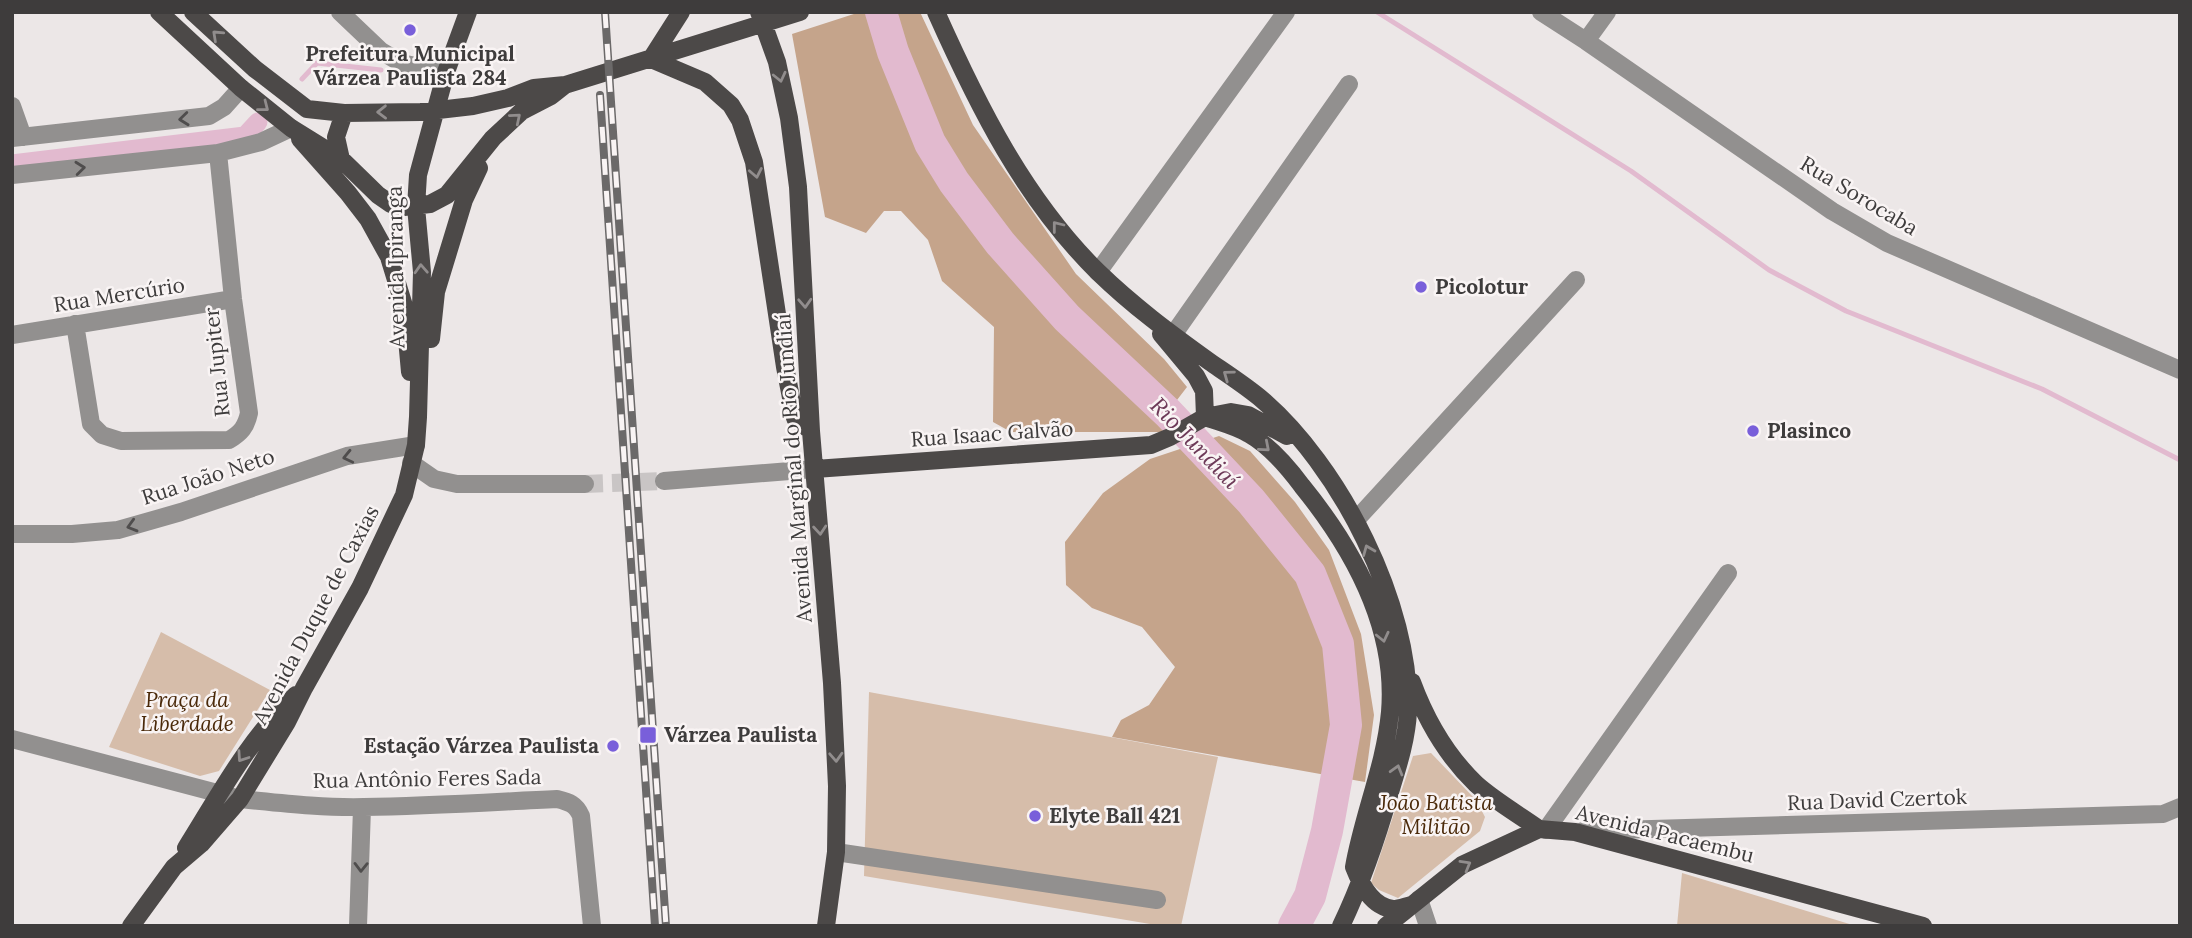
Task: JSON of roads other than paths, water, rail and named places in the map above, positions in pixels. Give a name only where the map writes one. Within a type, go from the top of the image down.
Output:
[{"type":"main road","points":[[159,12],[241,88],[291,128],[341,159],[384,199],[404,207],[430,204],[447,195],[493,138],[522,111],[570,83]]},
{"type":"main road","points":[[193,12],[255,69],[307,109],[344,113],[421,111],[473,106],[534,88],[570,83],[800,12]]},
{"type":"main road","name":"Avenida Ipiranga","points":[[415,445],[422,272],[416,207],[418,175],[446,72],[468,12]]},
{"type":"main road","points":[[651,59],[681,12]]},
{"type":"main road","name":"Avenida Marginal do Rio Jundiaí","points":[[759,12],[779,74],[789,118],[797,176],[811,431],[832,682],[837,786],[836,852],[827,926]]},
{"type":"main road","points":[[936,12],[992,130],[1027,186],[1063,234],[1098,272],[1145,314],[1260,398],[1311,452],[1356,520],[1397,620],[1407,670],[1421,707],[1438,740],[1476,784],[1542,830]]},
{"type":"main road","points":[[651,59],[705,82],[731,105],[740,120],[754,162],[795,418],[811,431]]},
{"type":"main road","points":[[344,113],[337,137],[348,193]]},
{"type":"main road","points":[[291,128],[368,219],[389,257],[404,306],[412,396],[418,411]]},
{"type":"main road","points":[[418,411],[425,393],[436,292],[464,200],[493,138]]},
{"type":"main road","points":[[1145,314],[1196,376],[1204,391],[1200,420]]},
{"type":"main road","points":[[1200,420],[1231,412],[1248,415],[1311,452]]},
{"type":"main road","points":[[1200,420],[1250,435],[1292,473],[1346,545],[1366,585],[1382,631],[1389,669],[1390,711],[1384,751],[1354,867],[1360,884],[1370,897],[1381,904],[1394,909],[1415,902]]},
{"type":"main road","name":"Rua Isaac Galvão","points":[[815,469],[1151,445],[1170,438],[1200,420]]},
{"type":"main road","name":"Avenida Duque de Caxias","points":[[131,926],[174,867],[201,844],[240,799],[287,722],[389,529],[404,495],[415,445]]},
{"type":"main road","points":[[1341,926],[1372,854],[1401,756],[1408,714],[1407,670]]},
{"type":"main road","points":[[174,867],[248,748],[275,715],[304,688]]},
{"type":"main road","name":"Avenida Pacaembu","points":[[1386,926],[1462,865],[1542,830],[1575,832],[1923,926]]},
{"type":"street","points":[[340,12],[381,51],[401,63],[446,72]]},
{"type":"street","points":[[1098,272],[1286,12]]},
{"type":"street","name":"Rua Sorocaba","points":[[1541,12],[1832,211],[1887,243],[2180,370]]},
{"type":"street","points":[[1586,41],[1607,12]]},
{"type":"street","points":[[1173,335],[1349,84]]},
{"type":"street","points":[[12,106],[17,138],[209,116],[224,107],[241,88]]},
{"type":"street","points":[[12,176],[218,153],[261,142],[291,128]]},
{"type":"street","name":"Rua Jupiter","points":[[75,324],[91,425],[102,435],[121,442],[229,440],[247,425],[249,413],[233,299],[218,153]]},
{"type":"street","points":[[1356,520],[1576,280]]},
{"type":"street","name":"Rua Mercúrio","points":[[12,335],[233,299]]},
{"type":"street","name":"Rua João Neto","points":[[12,534],[72,534],[118,530],[181,512],[347,456],[415,445]]},
{"type":"street","points":[[411,463],[434,479],[457,484],[585,485]]},
{"type":"street","points":[[664,481],[815,469]]},
{"type":"street","points":[[1542,830],[1728,573]]},
{"type":"street","name":"Rua Antônio Feres Sada","points":[[12,739],[240,799],[305,806],[362,807],[557,799],[568,801],[577,807],[581,816],[592,926]]},
{"type":"street","points":[[358,926],[362,807]]},
{"type":"street","name":"Rua David Czertok","points":[[1575,832],[2164,814],[2180,807]]},
{"type":"street","points":[[836,852],[1157,900]]},
{"type":"street","points":[[1415,902],[1428,926]]},
{"type":"waterway","name":"Rio Jundiaí","points":[[881,12],[893,52],[930,143],[954,182],[1000,243],[1067,318],[1168,413],[1251,501],[1310,574],[1338,644],[1346,725],[1327,831],[1310,896],[1294,926]]},
{"type":"waterway","points":[[1377,12],[1631,171],[1769,270],[1846,311],[2042,389],[2180,460]]},
{"type":"waterway","points":[[302,79],[317,63],[381,70]]},
{"type":"waterway","points":[[12,164],[245,136],[258,122]]},
{"type":"tunnel","points":[[585,484],[664,481]]},
{"type":"railway","points":[[605,12],[666,926]]},
{"type":"railway","points":[[600,95],[655,926]]},
{"type":"place","name":"Prefeitura Municipal Várzea Paulista 284","points":[[410,30]]},
{"type":"place","name":"Picolotur","points":[[1421,287]]},
{"type":"place","name":"Plasinco","points":[[1753,431]]},
{"type":"place","name":"Várzea Paulista","points":[[648,735]]},
{"type":"place","name":"Estação Várzea Paulista","points":[[613,746]]},
{"type":"place","name":"Elyte Ball 421","points":[[1035,816]]},
{"type":"park label","name":"Praça da Liberdade","points":[[187,712]]},
{"type":"park label","name":"João Batista Militão","points":[[1436,815]]}]
